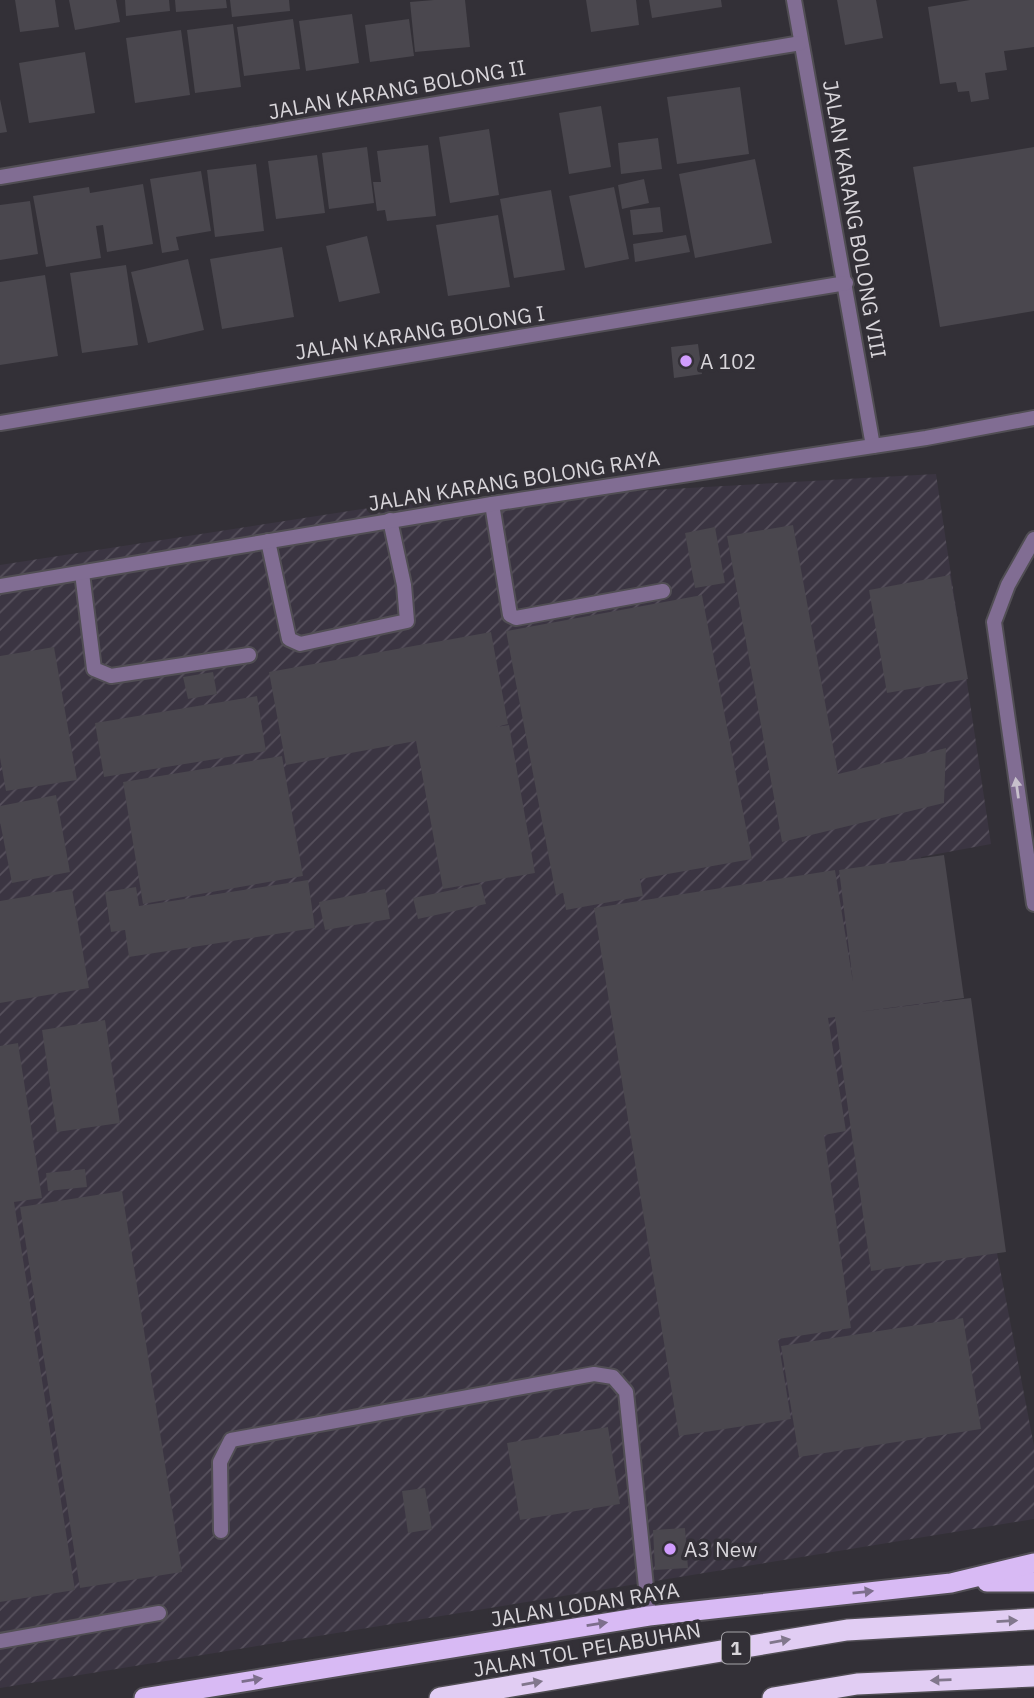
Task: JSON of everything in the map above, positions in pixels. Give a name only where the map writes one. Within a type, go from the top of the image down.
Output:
[{"type":"highway","name":"JALAN LODAN RAYA","points":[[144,1698],[649,1616],[951,1583],[1034,1563]]},
{"type":"highway","points":[[951,1583],[1034,1582]]},
{"type":"highway","name":"JALAN TOL PELABUHAN","points":[[440,1698],[847,1630],[1034,1619]]},
{"type":"highway","points":[[773,1698],[857,1684],[1034,1676]]},
{"type":"street","name":"JALAN KARANG BOLONG VIII","points":[[794,0],[873,446]]},
{"type":"street","name":"JALAN KARANG BOLONG II","points":[[0,177],[801,43]]},
{"type":"street","name":"JALAN KARANG BOLONG I","points":[[0,423],[846,284]]},
{"type":"street","name":"JALAN KARANG BOLONG RAYA","points":[[0,586],[390,520],[873,446],[1034,418]]},
{"type":"street","points":[[492,504],[510,615],[516,618],[663,591]]},
{"type":"street","points":[[268,541],[289,639],[300,644],[408,621],[404,585],[390,520]]},
{"type":"street","points":[[1034,539],[1008,584],[994,622],[1034,904]]},
{"type":"street","points":[[82,573],[94,669],[101,673],[111,676],[249,655]]},
{"type":"street","points":[[221,1531],[220,1462],[231,1440],[594,1374],[613,1377],[626,1392],[649,1616]]},
{"type":"street","points":[[0,1641],[159,1614]]},
{"type":"shaded area","points":[[936,474],[991,844],[921,857],[1034,1446],[1034,1519],[0,1688],[0,565],[388,505]]},
{"type":"building","points":[[15,0],[55,0],[59,27],[20,32]]},
{"type":"building","points":[[69,0],[116,0],[120,22],[75,30]]},
{"type":"building","points":[[125,0],[169,0],[170,11],[126,16]]},
{"type":"building","points":[[175,0],[226,0],[227,8],[176,12]]},
{"type":"building","points":[[230,0],[289,0],[290,11],[232,17]]},
{"type":"building","points":[[465,0],[470,47],[415,52],[410,2]]},
{"type":"building","points":[[586,0],[636,0],[639,25],[591,32]]},
{"type":"building","points":[[649,0],[721,0],[722,7],[652,18]]},
{"type":"building","points":[[837,0],[876,0],[883,38],[845,45]]},
{"type":"building","points":[[970,0],[1034,0],[1034,47],[1004,51],[1007,70],[985,73],[989,99],[971,102],[969,91],[958,92],[956,82],[940,84],[928,7]]},
{"type":"building","points":[[352,14],[359,63],[306,71],[299,21]]},
{"type":"building","points":[[293,19],[300,69],[244,76],[237,27]]},
{"type":"building","points":[[409,19],[414,56],[370,62],[365,25]]},
{"type":"building","points":[[233,24],[241,87],[195,93],[187,30]]},
{"type":"building","points":[[181,30],[190,95],[135,103],[126,38]]},
{"type":"building","points":[[85,52],[95,113],[29,123],[19,63]]},
{"type":"building","points":[[740,87],[749,154],[677,164],[667,97]]},
{"type":"building","points":[[0,99],[7,132],[0,133]]},
{"type":"building","points":[[601,106],[611,167],[569,174],[559,113]]},
{"type":"building","points":[[489,129],[499,195],[450,203],[439,137]]},
{"type":"building","points":[[658,138],[662,169],[621,174],[618,143]]},
{"type":"building","points":[[428,145],[436,216],[387,221],[385,210],[377,211],[373,182],[381,182],[377,151]]},
{"type":"building","points":[[367,147],[374,203],[329,209],[322,153]]},
{"type":"building","points":[[1034,147],[1034,311],[940,327],[913,167]]},
{"type":"building","points":[[317,155],[325,213],[276,219],[268,161]]},
{"type":"building","points":[[755,159],[772,243],[695,258],[679,174]]},
{"type":"building","points":[[256,164],[264,231],[215,237],[207,170]]},
{"type":"building","points":[[201,171],[211,231],[176,237],[179,250],[162,253],[150,179]]},
{"type":"building","points":[[644,179],[649,203],[622,209],[618,185]]},
{"type":"building","points":[[143,184],[153,244],[107,252],[103,225],[96,226],[101,258],[46,267],[33,196],[89,187],[90,193]]},
{"type":"building","points":[[614,187],[629,259],[585,268],[569,196]]},
{"type":"building","points":[[551,190],[565,270],[514,278],[500,199]]},
{"type":"building","points":[[30,201],[38,254],[0,260],[0,205]]},
{"type":"building","points":[[660,207],[663,232],[633,235],[630,210]]},
{"type":"building","points":[[498,215],[510,287],[448,296],[436,225]]},
{"type":"building","points":[[686,235],[690,252],[635,262],[633,244]]},
{"type":"building","points":[[367,236],[380,293],[339,302],[326,246]]},
{"type":"building","points":[[282,247],[294,317],[222,329],[210,259]]},
{"type":"building","points":[[188,259],[204,330],[148,343],[131,272]]},
{"type":"building","points":[[126,265],[138,345],[82,353],[70,273]]},
{"type":"building","points":[[45,275],[58,356],[0,365],[0,282]]},
{"type":"building","name":"A 102","points":[[698,344],[702,374],[674,378],[671,347]]},
{"type":"building","points":[[793,525],[838,774],[946,748],[944,803],[782,842],[727,536]]},
{"type":"building","points":[[715,527],[725,583],[695,588],[685,533]]},
{"type":"building","points":[[950,575],[968,679],[887,693],[869,590]]},
{"type":"building","points":[[702,595],[752,859],[640,879],[643,896],[566,910],[563,893],[556,895],[506,631]]},
{"type":"building","points":[[491,632],[508,724],[496,727],[509,725],[535,873],[443,889],[416,741],[286,765],[269,672]]},
{"type":"building","points":[[54,647],[77,780],[6,791],[0,758],[0,656]]},
{"type":"building","points":[[213,672],[217,694],[188,699],[183,677]]},
{"type":"building","points":[[257,696],[266,751],[104,777],[95,723]]},
{"type":"building","points":[[282,756],[303,876],[143,904],[123,782]]},
{"type":"building","points":[[56,795],[70,872],[12,883],[0,822],[0,806]]},
{"type":"building","points":[[944,855],[964,998],[858,1012],[971,998],[1006,1252],[871,1271],[835,1017],[828,1018],[846,1131],[824,1135],[851,1328],[778,1339],[791,1419],[679,1436],[594,908],[835,870],[853,982],[839,870]]},
{"type":"building","points":[[308,880],[315,928],[129,957],[125,930],[111,932],[105,892],[136,887],[139,906]]},
{"type":"building","points":[[481,884],[486,904],[418,919],[413,898]]},
{"type":"building","points":[[72,889],[89,988],[0,1003],[0,901]]},
{"type":"building","points":[[385,889],[390,919],[325,930],[319,902]]},
{"type":"building","points":[[105,1020],[120,1123],[57,1132],[42,1030]]},
{"type":"building","points":[[18,1043],[42,1198],[14,1202],[75,1590],[0,1602],[0,1046]]},
{"type":"building","points":[[85,1169],[87,1187],[48,1191],[46,1173]]},
{"type":"building","points":[[122,1191],[182,1572],[80,1588],[20,1207]]},
{"type":"building","points":[[963,1318],[981,1429],[799,1457],[781,1346]]},
{"type":"building","points":[[608,1427],[620,1504],[520,1520],[507,1443]]},
{"type":"building","points":[[425,1488],[432,1529],[408,1533],[402,1491]]},
{"type":"building","name":"A3 New","points":[[685,1528],[688,1568],[655,1570],[653,1530]]},
{"type":"place","name":"A 102","points":[[686,361]]},
{"type":"place","name":"A3 New","points":[[670,1549]]}]
